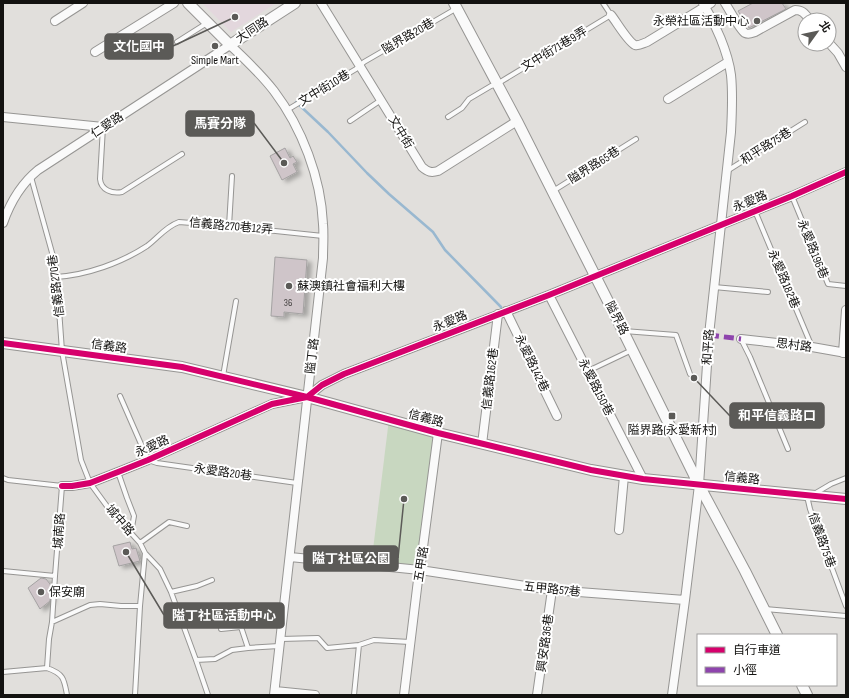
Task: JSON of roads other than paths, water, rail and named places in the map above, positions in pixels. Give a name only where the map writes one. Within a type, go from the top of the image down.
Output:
[{"type":"street","points":[[55,21],[83,3]]},
{"type":"street","points":[[95,52],[174,3]]},
{"type":"street","points":[[188,3],[230,44]]},
{"type":"street","name":"大同路","points":[[230,44],[295,3]]},
{"type":"street","name":"文中街","points":[[321,3],[422,167],[427,172],[438,171],[517,121]]},
{"type":"street","points":[[725,3],[745,33],[751,34],[795,10],[800,10],[803,12]]},
{"type":"street","name":"隘界路","points":[[457,4],[623,331],[699,485],[776,634]]},
{"type":"street","points":[[611,15],[630,41],[634,44],[640,45],[706,4]]},
{"type":"street","name":"和平路","points":[[672,695],[699,485],[708,335],[731,132],[731,74],[725,51],[706,4]]},
{"type":"street","name":"隘丁路","points":[[230,44],[274,91],[287,110],[301,137],[310,159],[319,193],[323,224],[323,258],[275,693]]},
{"type":"street","name":"仁愛路","points":[[3,223],[14,198],[30,176],[230,44]]},
{"type":"street","points":[[837,52],[846,67]]},
{"type":"street","points":[[668,99],[728,62]]},
{"type":"street","points":[[3,117],[103,127]]},
{"type":"street","name":"永愛路","points":[[62,486],[90,483],[148,460],[272,404],[307,397],[322,385],[344,374],[549,295],[720,224],[792,196],[846,172]]},
{"type":"street","name":"永愛路150巷","points":[[549,295],[643,479]]},
{"type":"street","points":[[845,353],[846,310]]},
{"type":"street","name":"永愛路142巷","points":[[502,312],[557,416]]},
{"type":"street","name":"信義路162巷","points":[[482,444],[502,312]]},
{"type":"street","name":"思村路","points":[[741,339],[812,347],[845,353]]},
{"type":"street","name":"信義路","points":[[3,343],[182,367],[307,397],[438,433],[591,470],[643,479],[846,499]]},
{"type":"street","name":"五甲路","points":[[404,695],[438,433]]},
{"type":"street","points":[[619,530],[624,476]]},
{"type":"street","name":"五甲路57巷","points":[[290,557],[420,570],[552,590],[685,600]]},
{"type":"street","name":"興安路36巷","points":[[538,695],[552,590]]},
{"type":"street","points":[[802,686],[807,695]]},
{"type":"street","points":[[275,693],[315,695]]},
{"type":"lane","points":[[603,3],[611,15]]},
{"type":"lane","name":"隘界路20巷","points":[[360,65],[452,11],[457,4]]},
{"type":"lane","name":"文中街71巷9弄","points":[[448,117],[462,108],[469,99],[497,84],[611,15]]},
{"type":"lane","points":[[177,42],[207,22]]},
{"type":"lane","name":"文中街10巷","points":[[287,110],[356,69],[360,65]]},
{"type":"lane","points":[[350,121],[381,100]]},
{"type":"lane","name":"和平路75巷","points":[[726,171],[805,122]]},
{"type":"lane","points":[[103,127],[100,184],[103,188],[116,193],[122,192],[182,154]]},
{"type":"lane","name":"隘界路65巷","points":[[552,191],[636,139]]},
{"type":"lane","name":"信義路270巷","points":[[30,176],[54,257],[62,351]]},
{"type":"lane","points":[[229,226],[232,176]]},
{"type":"lane","name":"永愛路196巷","points":[[792,196],[828,284],[846,286]]},
{"type":"lane","name":"永愛路182巷","points":[[755,211],[812,347]]},
{"type":"lane","name":"信義路270巷12弄","points":[[56,277],[82,274],[129,257],[148,245],[173,224],[179,222],[323,236]]},
{"type":"lane","points":[[714,287],[768,292]]},
{"type":"lane","points":[[223,377],[236,301]]},
{"type":"lane","points":[[623,331],[676,335],[690,374]]},
{"type":"lane","points":[[741,339],[750,357],[788,449]]},
{"type":"lane","points":[[588,371],[632,350]]},
{"type":"lane","name":"城中路","points":[[62,351],[81,460],[90,483],[109,508],[140,543],[145,553]]},
{"type":"lane","points":[[120,396],[148,460]]},
{"type":"lane","name":"永愛路20巷","points":[[148,460],[164,464],[298,483]]},
{"type":"lane","points":[[118,472],[134,516],[131,533]]},
{"type":"lane","name":"永愛路","points":[[3,478],[8,480],[62,486]]},
{"type":"lane","points":[[809,496],[846,478]]},
{"type":"lane","name":"城南路","points":[[52,622],[62,486]]},
{"type":"lane","name":"信義路75巷","points":[[809,496],[810,509],[846,606]]},
{"type":"lane","points":[[140,543],[169,522],[188,526]]},
{"type":"lane","points":[[145,553],[160,568],[171,592],[208,695]]},
{"type":"lane","points":[[135,695],[140,606],[145,553]]},
{"type":"lane","points":[[3,570],[55,576]]},
{"type":"lane","points":[[171,592],[197,586],[212,580]]},
{"type":"lane","points":[[48,668],[48,646],[52,622],[90,606],[100,604],[140,606]]},
{"type":"lane","points":[[764,609],[846,616]]},
{"type":"lane","points":[[221,629],[241,627],[248,648]]},
{"type":"lane","points":[[196,660],[215,660],[232,650],[280,642],[318,638],[327,648],[359,645],[374,640],[410,642]]},
{"type":"lane","points":[[354,695],[359,645]]},
{"type":"lane","points":[[3,672],[48,668],[56,671],[62,677],[67,695]]},
{"type":"waterway","points":[[296,102],[389,194],[433,232],[445,250],[501,307]]},
{"type":"place","name":"文化國中","points":[[235,17]]},
{"type":"place","name":"永榮社區活動中心","points":[[757,21]]},
{"type":"place","name":"Simple Mart","points":[[215,46]]},
{"type":"place","name":"馬賽分隊","points":[[284,163]]},
{"type":"place","name":"蘇澳鎮社會福利大樓","points":[[289,286]]},
{"type":"place","name":"和平信義路口","points":[[694,378]]},
{"type":"place","name":"隘界路(永愛新村)","points":[[672,416]]},
{"type":"place","name":"隘丁社區公園","points":[[404,499]]},
{"type":"place","name":"隘丁社區活動中心","points":[[126,552]]},
{"type":"place","name":"保安廟","points":[[41,592]]}]
